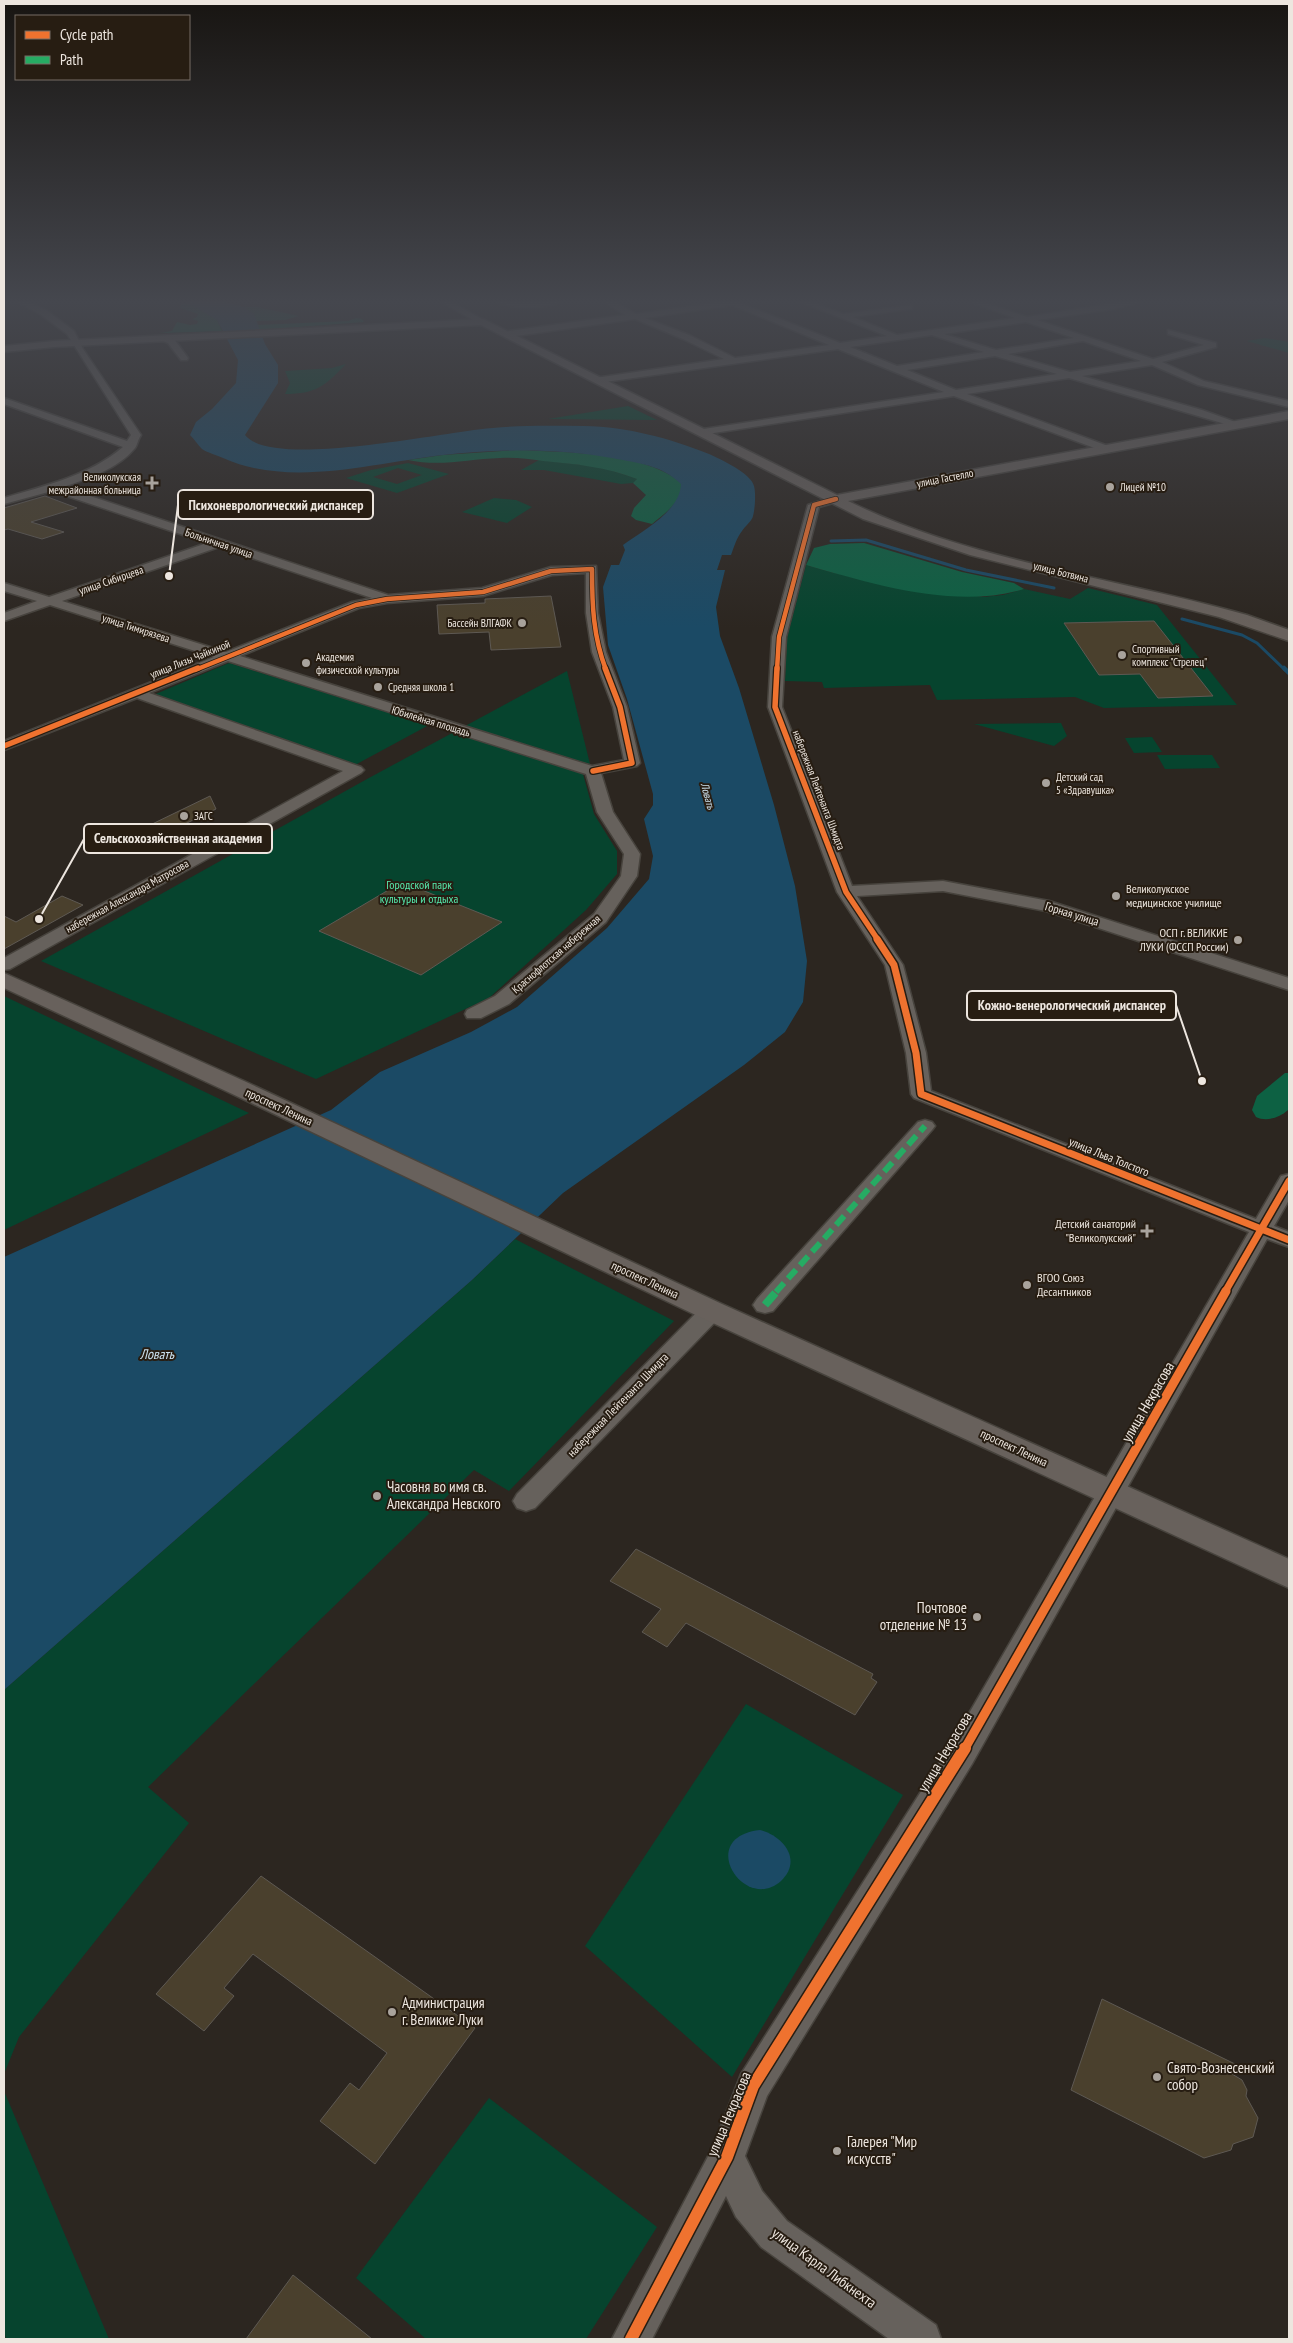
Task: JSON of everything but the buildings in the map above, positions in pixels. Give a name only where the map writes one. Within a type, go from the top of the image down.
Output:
[{"type":"main road","name":"улица Ботвина","points":[[656,409],[900,529],[976,551],[1244,618],[1289,636]]},
{"type":"main road","name":"улица Гастелло","points":[[836,499],[1289,415]]},
{"type":"main road","name":"проспект Ленина","points":[[4,980],[235,1086],[712,1311],[1289,1574]]},
{"type":"street","points":[[4,414],[20,409]]},
{"type":"street","points":[[29,409],[131,446]]},
{"type":"street","points":[[4,500],[84,476],[105,466],[131,446],[136,435],[119,409]]},
{"type":"street","points":[[701,432],[849,409]]},
{"type":"street","points":[[1000,409],[1104,448]]},
{"type":"street","points":[[1190,409],[1236,424]]},
{"type":"street","name":"Больничная улица","points":[[51,487],[386,599]]},
{"type":"street","name":"набережная Лейтенанта Шмидта","points":[[836,499],[814,505],[779,637],[775,707],[846,892],[894,965],[916,1053],[921,1094]]},
{"type":"street","name":"улица Сибирцева","points":[[4,617],[219,543]]},
{"type":"street","name":"улица Лизы Чайкиной","points":[[4,746],[356,605],[386,599],[484,592],[551,571],[592,570],[592,613],[599,652],[620,707],[632,763],[600,768],[592,772]]},
{"type":"street","name":"улица Тимирязева","points":[[4,587],[268,671]]},
{"type":"street","name":"Юбилейная площадь","points":[[268,671],[592,772]]},
{"type":"street","name":"набережная Александра Матросова","points":[[4,965],[356,770],[136,693]]},
{"type":"street","name":"Краснофлотская набережная","points":[[474,1014],[502,1000],[600,918],[630,876],[632,854],[604,812],[592,772]]},
{"type":"street","name":"Горная улица","points":[[846,892],[943,886],[1049,906],[1289,984]]},
{"type":"street","name":"улица Льва Толстого","points":[[921,1094],[1289,1240]]},
{"type":"street","points":[[765,1305],[925,1126]]},
{"type":"street","name":"улица Некрасова","points":[[631,2339],[727,2157],[753,2086],[961,1755],[1289,1182]]},
{"type":"street","name":"набережная Лейтенанта Шмидта","points":[[526,1501],[712,1311]]},
{"type":"street","name":"улица Карла Либкнехта","points":[[727,2157],[749,2204],[774,2234],[922,2339]]},
{"type":"green space","points":[[607,409],[635,409],[657,420],[548,419]]},
{"type":"green space","points":[[517,450],[580,453],[648,465],[667,473],[682,484],[681,491],[672,507],[652,524],[636,520],[631,516],[634,508],[646,495],[633,483],[637,479],[614,472],[579,465],[517,458],[443,463],[408,460],[443,455]]},
{"type":"green space","points":[[539,460],[600,467],[638,479],[633,483],[621,484],[544,470],[521,470]]},
{"type":"green space","points":[[408,463],[449,474],[397,493],[346,478],[371,470]],"holes":[[[398,468],[422,475],[397,484],[373,477]]]},
{"type":"green space","points":[[494,498],[516,500],[532,507],[507,523],[462,512]]},
{"type":"green space","points":[[864,543],[962,572],[1014,583],[1024,589],[998,595],[971,597],[943,596],[859,580],[806,565],[814,548],[830,544]]},
{"type":"green space","points":[[806,565],[834,573],[983,597],[1003,595],[1024,589],[1070,599],[1088,588],[1157,605],[1237,705],[1104,708],[1075,697],[937,700],[930,685],[824,688],[822,682],[785,681],[787,638]]},
{"type":"green space","points":[[229,663],[429,725],[355,765],[151,696]]},
{"type":"green space","name":"Городской парк культуры и отдыха","points":[[567,671],[590,764],[583,774],[594,814],[617,851],[617,874],[586,910],[489,998],[316,1079],[41,961],[367,779]]},
{"type":"green space","points":[[1061,723],[1067,736],[1054,746],[974,724]]},
{"type":"green space","points":[[1152,737],[1162,752],[1134,753],[1125,738]]},
{"type":"green space","points":[[1157,755],[1212,755],[1220,768],[1165,769]]},
{"type":"green space","points":[[4,996],[249,1113],[4,1230]]},
{"type":"green space","points":[[1285,1073],[1289,1073],[1288,1110],[1272,1118],[1256,1117],[1252,1110],[1257,1096]]},
{"type":"green space","points":[[515,1239],[674,1321],[509,1491],[474,1470],[148,1787],[189,1823],[19,2037],[4,2074],[4,1690],[472,1280]]},
{"type":"green space","points":[[746,1704],[903,1795],[732,2077],[585,1946]]},
{"type":"green space","points":[[4,2091],[109,2339],[6,2339],[4,2331]]},
{"type":"green space","points":[[489,2098],[657,2227],[586,2339],[426,2339],[356,2278]]},
{"type":"water","name":"Ловать","points":[[212,409],[261,409],[245,435],[262,445],[289,449],[362,446],[504,427],[601,427],[648,434],[694,448],[727,463],[747,476],[754,486],[755,505],[753,516],[739,536],[731,555],[722,555],[717,570],[725,570],[716,607],[720,636],[739,688],[774,805],[795,886],[807,961],[803,1002],[785,1032],[744,1065],[563,1193],[472,1280],[4,1690],[4,1257],[331,1110],[380,1072],[471,1032],[517,1007],[607,928],[649,879],[653,856],[644,819],[653,805],[653,794],[627,699],[608,645],[603,587],[611,565],[619,565],[625,550],[623,545],[660,519],[668,511],[679,494],[681,484],[666,473],[640,463],[570,452],[549,451],[464,453],[332,471],[276,471],[249,467],[202,449],[190,435],[196,422]]},
{"type":"water","points":[[760,1830],[783,1843],[790,1857],[787,1873],[781,1881],[767,1889],[753,1888],[741,1881],[732,1870],[728,1858],[731,1846],[741,1836]]},
{"type":"waterway","points":[[831,541],[866,540],[966,570],[1054,588]]},
{"type":"waterway","points":[[1182,619],[1242,635],[1257,643],[1285,670]]},
{"type":"waterway","points":[[1284,668],[1289,673]]},
{"type":"marked path","points":[[765,1305],[925,1126]]},
{"type":"cycle path","points":[[836,499],[814,505],[779,637],[775,707],[846,892],[894,965],[916,1053],[921,1094],[1289,1240]]},
{"type":"cycle path","points":[[4,746],[356,605],[387,599],[483,592],[551,571],[592,569],[592,613],[599,652],[620,707],[632,763],[600,768],[593,771]]},
{"type":"cycle path","points":[[631,2339],[727,2157],[753,2086],[961,1755],[1289,1181]]},
{"type":"place","name":"Великолукская межрайонная больница","points":[[152,483]]},
{"type":"place","name":"Лицей №10","points":[[1110,487]]},
{"type":"place","name":"Психоневрологический диспансер","points":[[169,576]]},
{"type":"place","name":"Бассейн ВЛГАФК","points":[[522,623]]},
{"type":"place","name":"Спортивный комплекс \"Стрелец\"","points":[[1122,655]]},
{"type":"place","name":"Aкадемия физической культуры","points":[[306,663]]},
{"type":"place","name":"Средняя школа 1","points":[[378,687]]},
{"type":"place","name":"Детский сад 5 «Здравушка»","points":[[1046,783]]},
{"type":"place","name":"ЗАГС","points":[[184,816]]},
{"type":"place","name":"Великолукское медицинское училище","points":[[1116,896]]},
{"type":"place","name":"Сельскохозяйственная академия","points":[[39,919]]},
{"type":"place","name":"ОСП г. ВЕЛИКИЕ ЛУКИ (ФССП России)","points":[[1238,940]]},
{"type":"place","name":"Кожно-венерологический диспансер","points":[[1202,1081]]},
{"type":"place","name":"Детский санаторий \"Великолукский\"","points":[[1147,1231]]},
{"type":"place","name":"ВГОО Союз Десантников","points":[[1027,1285]]},
{"type":"place","name":"Часовня во имя св. Александра Невского","points":[[377,1496]]},
{"type":"place","name":"Почтовое отделение № 13","points":[[977,1617]]},
{"type":"place","name":"Администрация г. Великие Луки","points":[[392,2012]]},
{"type":"place","name":"Свято-Вознесенский собор","points":[[1157,2077]]},
{"type":"place","name":"Галерея \"Мир искусств\"","points":[[837,2151]]}]
